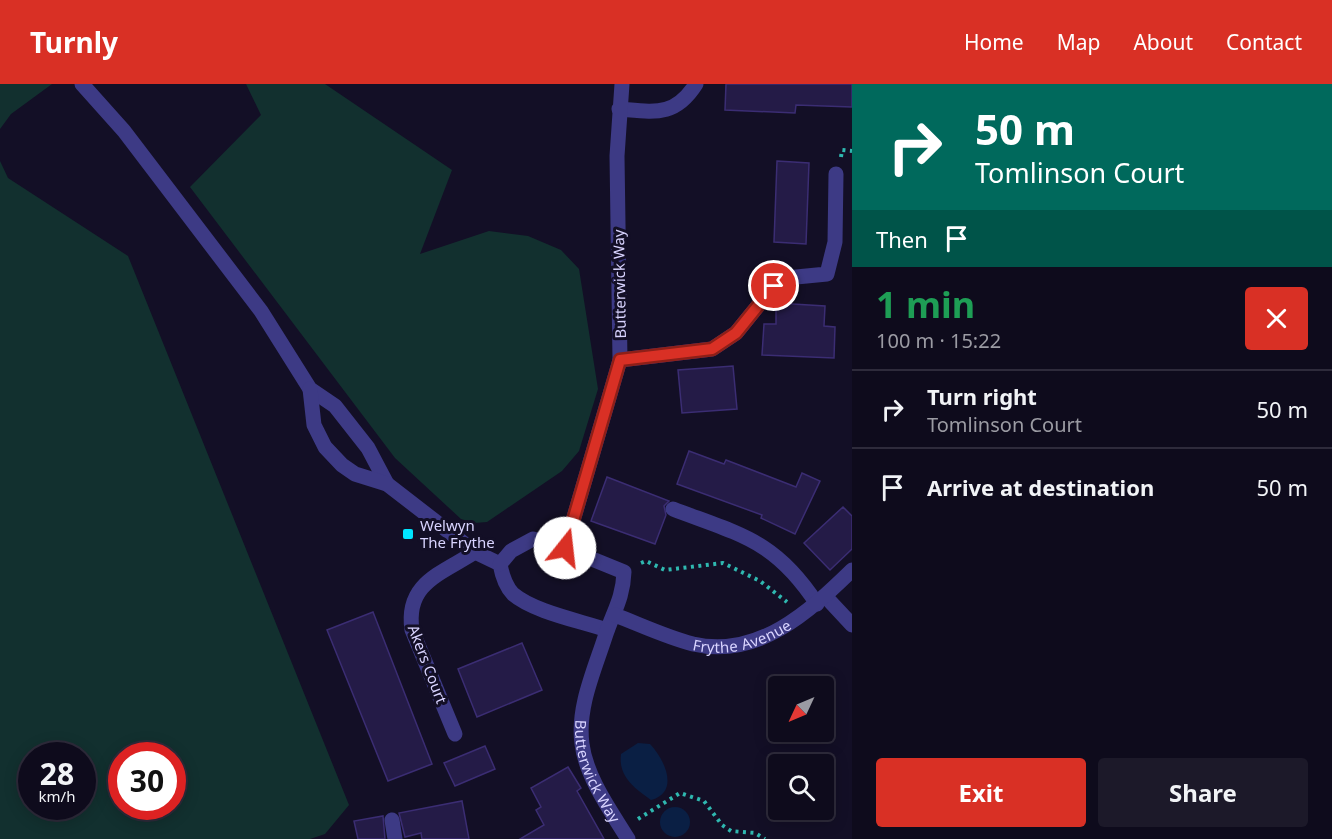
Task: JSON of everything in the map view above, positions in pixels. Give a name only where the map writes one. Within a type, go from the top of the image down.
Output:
[{"type":"street","points":[[82,84],[124,131],[261,311],[310,389],[334,406],[368,448],[387,484]]},
{"type":"street","name":"Butterwick Way","points":[[565,548],[620,360],[617,176],[622,84]]},
{"type":"street","points":[[619,109],[658,112],[671,108],[683,103],[696,84]]},
{"type":"street","points":[[620,360],[712,349],[736,333],[774,286],[786,278],[826,274],[835,242],[837,174]]},
{"type":"street","points":[[310,389],[314,425],[325,447],[342,465],[355,474],[387,484],[475,552],[500,564]]},
{"type":"street","points":[[673,509],[758,543],[781,558],[821,600],[852,625]]},
{"type":"street","points":[[500,564],[511,551],[533,539],[565,548],[624,572]]},
{"type":"street","name":"Akers Court","points":[[456,734],[412,630],[409,614],[412,600],[421,586],[475,552]]},
{"type":"street","points":[[500,564],[504,581],[512,593],[526,603],[607,630]]},
{"type":"street","name":"Frythe Avenue","points":[[615,615],[694,644],[724,648],[757,640],[801,616],[852,570]]},
{"type":"street","name":"Butterwick Way","points":[[624,572],[623,593],[607,630],[584,706],[582,745],[588,765],[625,834]]},
{"type":"street","points":[[392,820],[395,839]]},
{"type":"path","points":[[624,572],[646,561],[665,570],[723,563],[760,580],[801,616]]},
{"type":"path","points":[[625,834],[680,793],[704,801],[722,825],[731,831],[756,833],[765,839]]},
{"type":"green space","points":[[0,84],[52,84],[11,114],[0,129]]},
{"type":"green space","points":[[246,84],[325,84],[452,170],[420,254],[489,231],[528,236],[561,250],[579,269],[598,389],[579,451],[562,471],[487,522],[474,523],[461,519],[395,458],[190,187],[261,115]]},
{"type":"green space","points":[[0,161],[8,178],[128,256],[349,805],[325,834],[310,839],[0,839]]},
{"type":"water","points":[[638,743],[650,744],[661,758],[667,775],[665,790],[660,796],[651,800],[628,781],[622,769],[621,754]]},
{"type":"water","points":[[675,807],[685,812],[690,822],[685,832],[675,837],[665,832],[660,822],[665,812]]},
{"type":"building","points":[[726,84],[852,84],[852,107],[796,105],[795,113],[725,110]]},
{"type":"building","points":[[777,161],[809,163],[806,244],[774,242]]},
{"type":"building","points":[[776,303],[825,306],[824,326],[835,327],[834,358],[762,355],[764,324],[776,324]]},
{"type":"building","points":[[733,366],[737,409],[682,413],[678,370]]},
{"type":"building","points":[[689,451],[724,464],[726,460],[796,487],[802,473],[820,481],[795,534],[761,518],[762,515],[677,484]]},
{"type":"building","points":[[607,477],[669,501],[664,506],[666,515],[655,544],[591,521]]},
{"type":"building","points":[[843,507],[852,516],[852,549],[830,570],[804,543]]},
{"type":"building","points":[[373,612],[432,764],[388,781],[327,630]]},
{"type":"building","points":[[522,643],[542,690],[477,717],[458,669]]},
{"type":"building","points":[[485,746],[495,769],[455,786],[444,763]]},
{"type":"building","points":[[568,767],[581,788],[577,791],[604,839],[520,839],[544,825],[536,810],[541,807],[531,788]]},
{"type":"building","points":[[462,801],[469,839],[422,839],[421,833],[405,837],[399,813]]},
{"type":"building","points":[[383,816],[385,839],[358,839],[354,821]]},
{"type":"place","name":"Welwyn The Frythe","points":[[408,534]]},
{"type":"route","points":[[565,548],[620,360],[712,349],[736,333],[774,286]]}]
